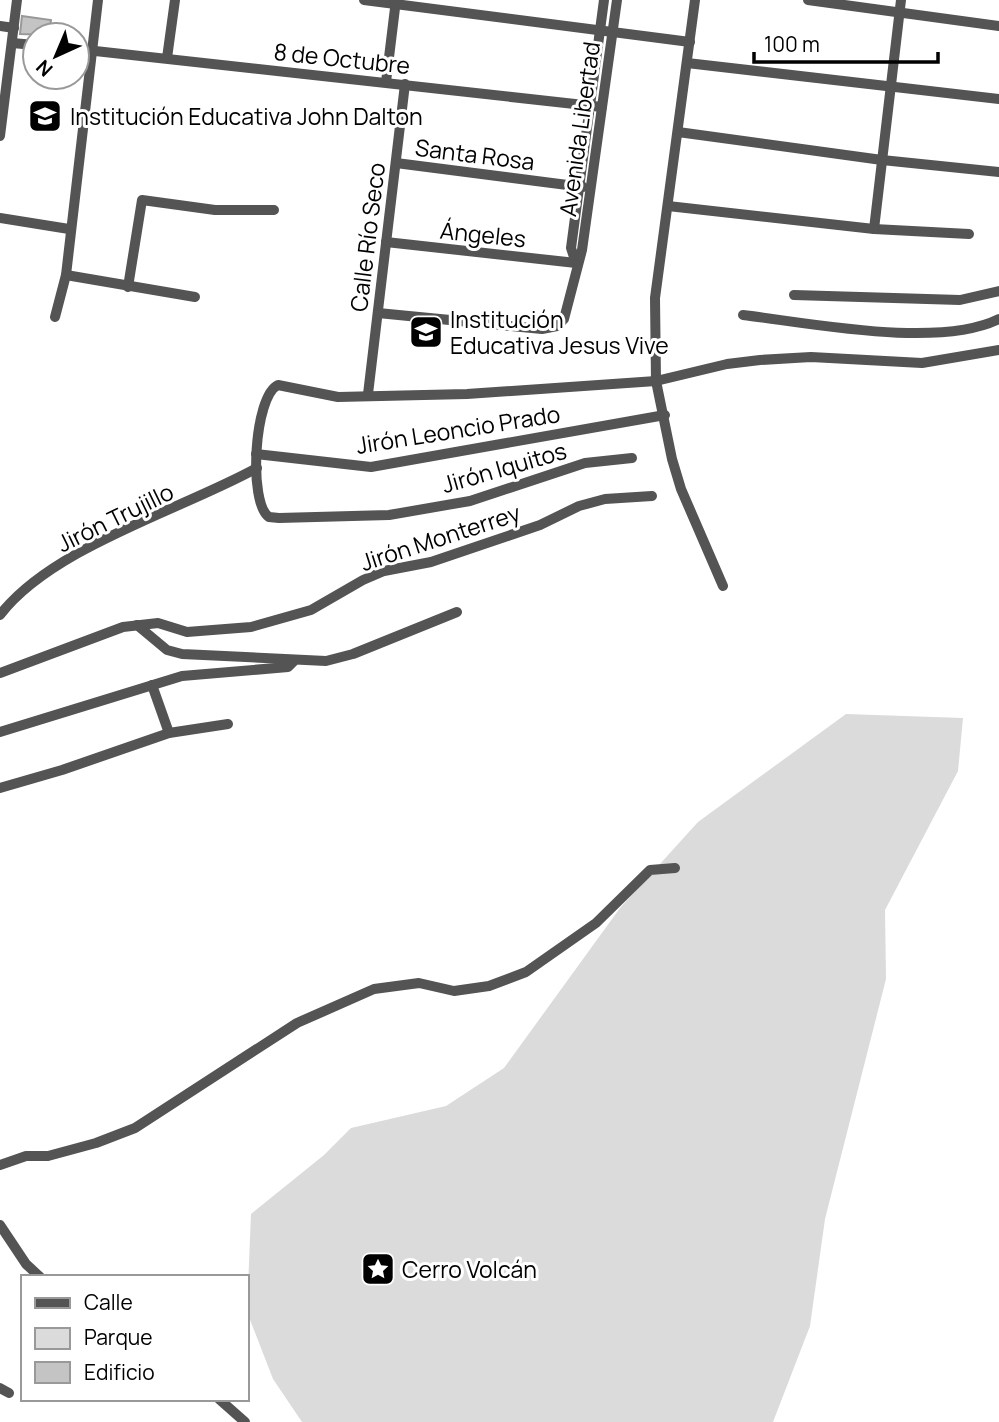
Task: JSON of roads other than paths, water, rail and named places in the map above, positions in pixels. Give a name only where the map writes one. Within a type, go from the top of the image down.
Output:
[{"type":"street","points":[[0,136],[18,0]]},
{"type":"street","points":[[55,317],[66,275],[69,229],[98,0]]},
{"type":"street","points":[[167,58],[175,0]]},
{"type":"street","points":[[364,0],[396,2],[690,42]]},
{"type":"street","name":"Avenida Libertad","points":[[576,263],[571,248],[604,0]]},
{"type":"street","name":"Avenida Libertad","points":[[378,313],[552,328],[564,319],[569,309],[576,263],[582,250],[617,0]]},
{"type":"street","points":[[695,0],[654,298],[656,382],[681,489],[723,586]]},
{"type":"street","points":[[808,0],[999,26]]},
{"type":"street","points":[[874,229],[901,0]]},
{"type":"street","points":[[386,82],[396,2]]},
{"type":"street","points":[[0,26],[14,28]]},
{"type":"street","points":[[12,43],[21,44]]},
{"type":"street","name":"8 de Octubre","points":[[93,51],[602,107]]},
{"type":"street","points":[[687,62],[999,99]]},
{"type":"street","name":"Calle Río Seco","points":[[368,394],[405,84]]},
{"type":"street","points":[[678,132],[882,160],[999,172]]},
{"type":"street","name":"Santa Rosa","points":[[396,163],[591,188]]},
{"type":"street","points":[[128,287],[142,200],[215,210],[274,210]]},
{"type":"street","points":[[668,206],[874,229],[969,234]]},
{"type":"street","points":[[0,218],[69,229]]},
{"type":"street","name":"Ángeles","points":[[386,242],[576,263]]},
{"type":"street","points":[[66,275],[195,297]]},
{"type":"street","points":[[794,295],[960,300],[999,291]]},
{"type":"street","points":[[743,315],[875,331],[956,331],[986,326],[999,319]]},
{"type":"street","points":[[257,468],[256,440],[273,388],[286,386],[338,397],[368,394],[467,394],[656,382],[727,364],[760,360],[811,357],[875,363],[922,363],[999,350]]},
{"type":"street","name":"Jirón Leoncio Prado","points":[[256,454],[372,467],[665,415]]},
{"type":"street","name":"Jirón Iquitos","points":[[257,468],[263,513],[279,518],[389,515],[470,500],[585,463],[632,458]]},
{"type":"street","name":"Jirón Trujillo","points":[[0,615],[12,600],[35,580],[80,554],[257,468]]},
{"type":"street","name":"Jirón Monterrey","points":[[0,673],[123,626],[158,623],[187,632],[251,627],[311,610],[384,571],[443,558],[540,525],[579,506],[605,499],[652,496]]},
{"type":"street","points":[[137,625],[167,650],[182,654],[326,661],[353,654],[457,612]]},
{"type":"street","points":[[0,732],[183,676],[288,667],[294,661]]},
{"type":"street","points":[[152,685],[169,733]]},
{"type":"street","points":[[0,788],[169,733],[228,724]]},
{"type":"street","points":[[0,1165],[26,1157],[48,1156],[135,1128],[296,1023],[374,989],[419,983],[454,991],[489,986],[526,972],[596,923],[650,870],[675,868]]},
{"type":"street","points":[[0,1225],[26,1264],[38,1275]]},
{"type":"street","points":[[221,1401],[245,1422]]},
{"type":"place","name":"Institución Educativa John Dalton","points":[[45,116]]},
{"type":"place","name":"Institución Educativa Jesus Vive","points":[[426,332]]},
{"type":"place","name":"Cerro Volcán","points":[[378,1269]]}]
